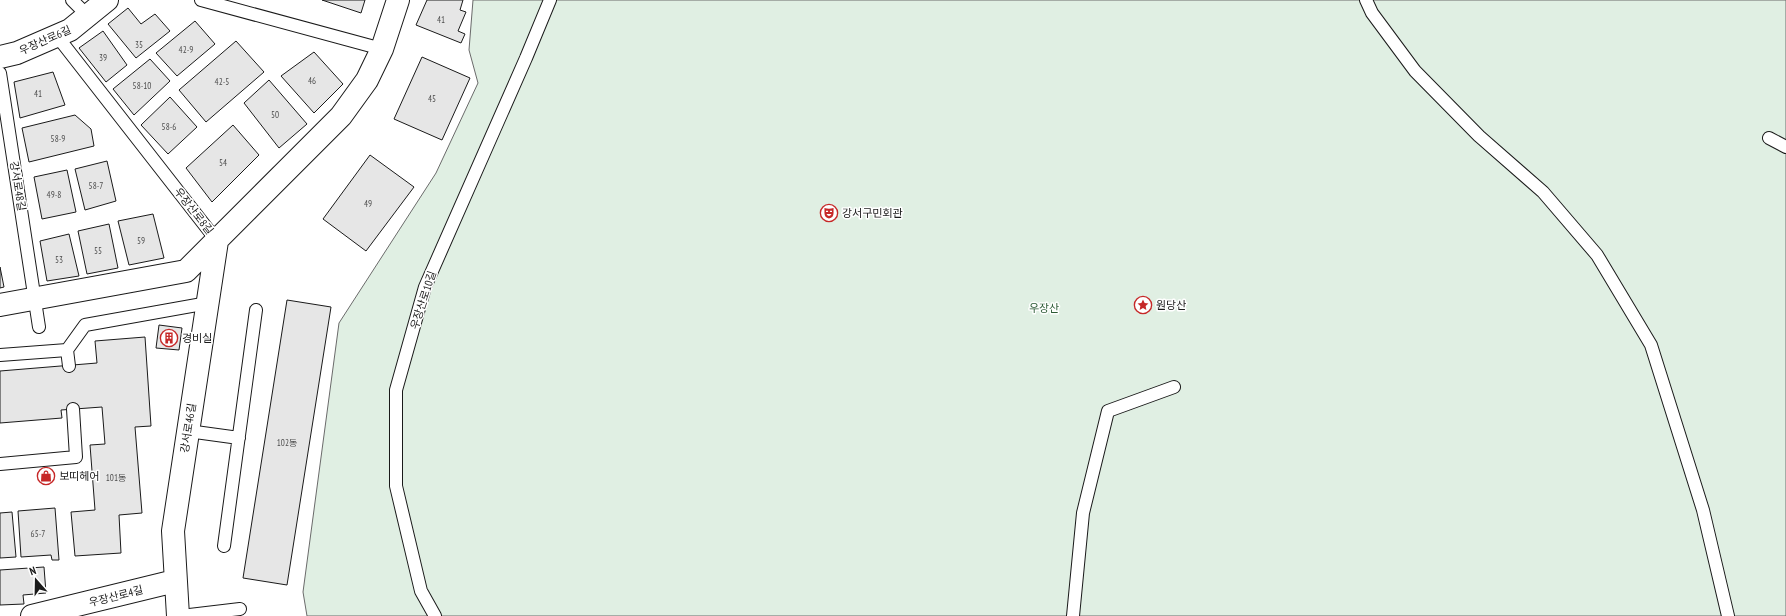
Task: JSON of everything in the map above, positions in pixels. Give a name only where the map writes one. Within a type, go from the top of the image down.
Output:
[{"type":"street","name":"우장산로6길","points":[[0,57],[16,53],[70,30],[107,0]]},
{"type":"street","name":"우장산로8길","points":[[217,241],[341,116],[367,80],[382,49],[398,0]]},
{"type":"street","points":[[0,305],[186,271],[217,241]]},
{"type":"street","name":"강서로46길","points":[[180,616],[173,530],[217,241]]},
{"type":"street","name":"우장산로4길","points":[[32,616],[88,609],[176,581]]},
{"type":"lane","points":[[72,0],[88,16]]},
{"type":"lane","points":[[201,0],[382,49]]},
{"type":"lane","name":"우장산로10길","points":[[435,616],[421,591],[396,486],[396,390],[425,287],[550,0]]},
{"type":"lane","points":[[1366,0],[1372,13],[1415,71],[1479,136],[1543,192],[1597,255],[1651,345],[1703,510],[1728,616]]},
{"type":"lane","name":"우장산로8길","points":[[57,36],[217,241]]},
{"type":"lane","name":"강서로48길","points":[[0,73],[39,327]]},
{"type":"lane","points":[[1769,138],[1786,147]]},
{"type":"lane","points":[[69,366],[67,350],[86,325],[208,303]]},
{"type":"lane","points":[[224,546],[256,310]]},
{"type":"lane","points":[[0,354],[67,350]]},
{"type":"lane","points":[[1073,616],[1083,513],[1108,411],[1174,387]]},
{"type":"lane","points":[[0,464],[76,457],[73,408]]},
{"type":"lane","points":[[188,431],[239,438]]},
{"type":"lane","points":[[180,616],[240,609]]},
{"type":"green space","name":"우장산","points":[[473,0],[1786,0],[1786,616],[307,616],[303,592],[339,323],[436,173],[478,83],[469,50]]},
{"type":"building","points":[[322,0],[365,0],[361,13]]},
{"type":"building","points":[[427,0],[463,0],[460,10],[466,12],[458,31],[465,34],[461,43],[416,25]]},
{"type":"building","points":[[128,8],[141,24],[155,14],[170,31],[136,58],[108,24]]},
{"type":"building","points":[[195,21],[215,44],[177,76],[156,53]]},
{"type":"building","points":[[103,31],[127,65],[106,82],[79,48]]},
{"type":"building","points":[[236,41],[264,72],[206,122],[179,90]]},
{"type":"building","points":[[314,52],[343,84],[314,113],[281,76]]},
{"type":"building","points":[[422,57],[470,78],[442,140],[394,119]]},
{"type":"building","points":[[150,59],[170,81],[134,115],[113,89]]},
{"type":"building","points":[[53,72],[65,105],[20,118],[14,82]]},
{"type":"building","points":[[269,80],[307,124],[279,148],[244,103]]},
{"type":"building","points":[[170,97],[197,127],[168,154],[141,125]]},
{"type":"building","points":[[75,115],[91,129],[94,146],[29,162],[22,128]]},
{"type":"building","points":[[233,125],[259,155],[212,202],[186,168]]},
{"type":"building","points":[[370,155],[414,187],[366,251],[323,219]]},
{"type":"building","points":[[107,161],[116,201],[85,210],[75,169]]},
{"type":"building","points":[[67,170],[76,212],[42,219],[34,177]]},
{"type":"building","points":[[153,214],[164,258],[129,265],[118,221]]},
{"type":"building","points":[[109,224],[118,268],[87,274],[78,231]]},
{"type":"building","points":[[69,234],[79,276],[47,281],[40,241]]},
{"type":"building","points":[[0,267],[4,287],[0,288]]},
{"type":"building","points":[[287,300],[331,307],[287,585],[243,578]]},
{"type":"building","name":"경비실","points":[[159,325],[182,328],[179,350],[156,348]]},
{"type":"building","points":[[145,337],[151,426],[135,427],[142,513],[119,515],[121,553],[75,556],[71,512],[95,510],[90,445],[105,444],[102,407],[61,410],[62,418],[0,423],[0,371],[97,363],[95,341]]},
{"type":"building","points":[[55,508],[59,560],[52,560],[51,555],[21,557],[18,511]]},
{"type":"building","points":[[12,512],[16,557],[0,558],[0,513]]},
{"type":"building","points":[[44,567],[46,593],[23,595],[24,604],[0,605],[0,570]]},
{"type":"place","name":"강서구민회관","points":[[829,213]]},
{"type":"place","name":"원당산","points":[[1143,305]]},
{"type":"place","name":"경비실","points":[[169,338]]},
{"type":"place","name":"보띠헤어","points":[[46,476]]}]
